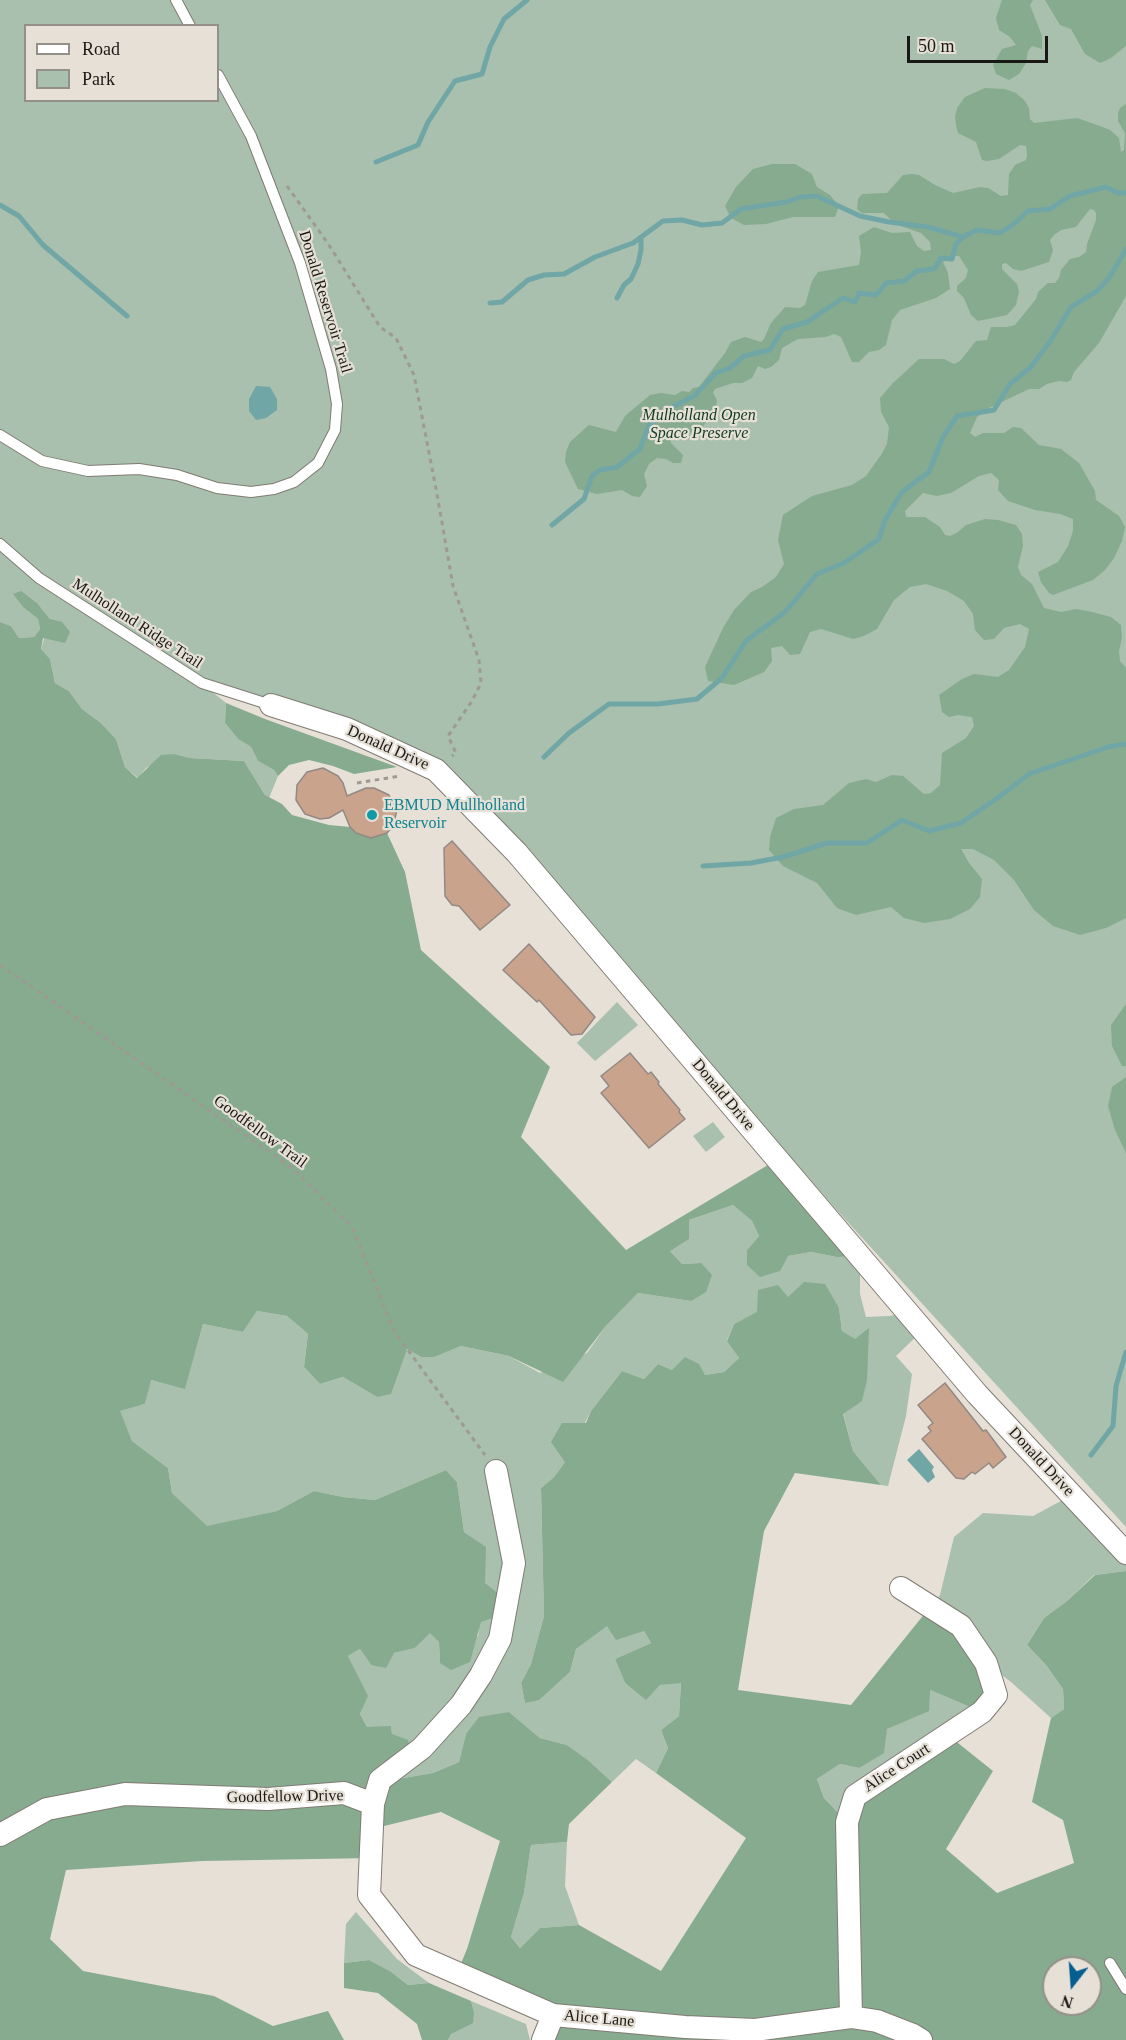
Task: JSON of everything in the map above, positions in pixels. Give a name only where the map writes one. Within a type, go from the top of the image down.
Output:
[{"type":"street","name":"Donald Drive","points":[[272,705],[347,729],[436,770],[517,853],[976,1394],[1126,1553]]},
{"type":"street","points":[[373,1804],[380,1780],[422,1748],[461,1705],[481,1675],[500,1639],[514,1563],[496,1471]]},
{"type":"street","name":"Alice Court","points":[[851,2017],[847,1822],[855,1796],[982,1712],[996,1695],[986,1663],[961,1626],[901,1588]]},
{"type":"street","name":"Goodfellow Drive","points":[[0,1835],[47,1809],[126,1794],[268,1799],[344,1793],[373,1804]]},
{"type":"street","name":"Alice Lane","points":[[373,1804],[369,1895],[416,1955],[553,2015],[756,2035],[851,2017],[878,2021],[921,2040]]},
{"type":"street","points":[[543,2040],[553,2015]]},
{"type":"lane","points":[[176,0],[189,24]]},
{"type":"lane","name":"Donald Reservoir Trail","points":[[0,435],[42,461],[88,471],[139,469],[177,475],[217,488],[250,492],[274,489],[294,482],[318,463],[335,430],[337,404],[331,369],[300,263],[251,136],[219,77]]},
{"type":"lane","name":"Mulholland Ridge Trail","points":[[0,544],[39,579],[202,683],[272,705]]},
{"type":"lane","points":[[1110,1963],[1126,1989]]},
{"type":"path","points":[[282,178],[329,245],[380,327],[396,338],[414,375],[453,586],[479,660],[481,683],[472,701],[448,736],[456,753],[436,770]]},
{"type":"path","points":[[357,783],[402,776]]},
{"type":"path","name":"Goodfellow Trail","points":[[0,964],[291,1167],[352,1227],[394,1331],[496,1471]]},
{"type":"green space","name":"Mulholland Open Space Preserve","points":[[0,0],[1126,0],[1126,1527],[834,1207],[623,964],[436,770],[204,685],[226,703],[225,723],[238,739],[251,747],[258,761],[274,770],[278,776],[269,798],[244,761],[190,758],[175,754],[146,768],[138,778],[125,767],[116,739],[101,723],[82,709],[69,691],[55,683],[50,659],[41,649],[50,619],[38,604],[24,608],[38,619],[40,629],[34,637],[19,638],[11,626],[0,622]]},
{"type":"green space","points":[[1002,0],[1033,0],[1030,5],[1042,36],[1042,49],[1032,46],[1019,74],[1009,80],[996,74],[993,65],[1002,49],[1016,45],[1010,37],[999,30],[996,18]]},
{"type":"green space","points":[[1045,0],[1126,0],[1126,46],[1111,58],[1100,63],[1085,54],[1071,29],[1060,25]]},
{"type":"green space","points":[[985,88],[1005,89],[1016,93],[1025,101],[1029,108],[1030,119],[1034,123],[1077,118],[1110,130],[1119,138],[1121,152],[1124,150],[1125,133],[1118,121],[1118,113],[1120,108],[1126,104],[1126,296],[1099,343],[1074,372],[1071,380],[1047,384],[1039,389],[1029,389],[989,408],[977,417],[970,433],[975,437],[983,433],[1004,433],[1013,427],[1021,428],[1039,445],[1061,449],[1079,463],[1095,491],[1096,500],[1119,516],[1125,527],[1122,541],[1114,558],[1093,580],[1053,595],[1049,593],[1041,582],[1038,572],[1058,562],[1068,546],[1073,531],[1073,519],[1008,501],[998,490],[999,480],[991,473],[979,476],[951,493],[937,496],[923,493],[905,511],[906,517],[925,517],[940,527],[945,535],[950,536],[966,525],[985,519],[1016,525],[1022,534],[1023,546],[1018,567],[1021,575],[1032,584],[1044,608],[1061,612],[1076,609],[1092,612],[1111,617],[1121,625],[1120,661],[1126,668],[1126,918],[1106,928],[1080,935],[1053,926],[1034,910],[1014,880],[994,860],[973,849],[961,849],[982,879],[980,897],[970,909],[950,919],[924,923],[904,918],[891,907],[856,915],[837,908],[817,883],[783,866],[769,850],[770,837],[776,818],[794,809],[823,805],[849,783],[866,779],[876,782],[892,775],[903,776],[924,794],[931,793],[940,785],[942,753],[966,738],[974,726],[972,717],[958,715],[949,717],[942,712],[939,695],[962,679],[974,674],[998,677],[1009,670],[1025,647],[1029,629],[1020,624],[1004,628],[994,639],[984,640],[975,630],[973,614],[964,601],[947,591],[926,584],[910,587],[894,600],[877,629],[864,636],[853,639],[821,629],[810,632],[800,654],[790,655],[782,646],[771,648],[772,661],[764,672],[734,685],[708,681],[705,667],[734,610],[751,592],[776,577],[784,564],[778,540],[783,515],[812,496],[852,485],[866,476],[881,455],[887,444],[889,427],[881,412],[880,398],[919,359],[944,359],[954,364],[960,361],[976,341],[987,340],[991,327],[1015,325],[1036,299],[1038,292],[1048,283],[1055,283],[1061,270],[1070,259],[1086,252],[1096,220],[1094,210],[1090,209],[1076,227],[1061,230],[1054,235],[1050,240],[1053,250],[1049,262],[1021,271],[1013,269],[1006,263],[1002,264],[1002,269],[1017,284],[1019,292],[1016,305],[1007,315],[978,321],[971,315],[964,298],[957,291],[957,286],[966,278],[968,270],[959,256],[954,256],[943,262],[948,273],[950,289],[936,298],[900,310],[892,320],[886,345],[879,350],[869,352],[859,362],[852,362],[841,337],[834,334],[826,337],[798,339],[782,348],[779,360],[771,367],[765,369],[758,366],[752,378],[742,383],[733,383],[715,389],[713,393],[717,400],[716,407],[702,428],[693,433],[671,437],[671,443],[683,455],[681,463],[657,458],[649,464],[644,474],[647,486],[640,497],[632,496],[622,490],[597,494],[578,489],[565,462],[570,442],[589,425],[616,432],[625,416],[650,395],[661,393],[675,395],[699,387],[731,342],[745,337],[761,342],[771,323],[785,307],[800,308],[805,305],[812,281],[818,272],[859,265],[861,252],[859,236],[874,227],[892,233],[910,232],[917,246],[924,251],[931,250],[930,242],[921,233],[895,224],[884,213],[862,213],[857,209],[858,199],[862,194],[887,193],[903,175],[912,174],[919,175],[953,193],[980,187],[988,188],[1001,196],[1008,195],[1009,174],[1015,165],[1026,160],[1026,146],[1020,145],[999,159],[982,160],[976,142],[958,133],[956,125],[957,108],[965,97]]},
{"type":"green space","points":[[772,164],[795,164],[812,174],[817,187],[830,195],[839,206],[835,217],[793,217],[766,224],[744,225],[731,218],[725,206],[736,187],[753,169]]},
{"type":"green space","points":[[21,591],[38,604],[50,619],[62,622],[70,632],[65,643],[43,638],[41,649],[50,659],[55,683],[69,691],[82,709],[101,723],[116,739],[125,767],[137,778],[161,755],[175,754],[190,758],[244,761],[265,795],[282,804],[292,815],[329,825],[350,827],[356,833],[371,838],[387,833],[405,872],[421,950],[550,1067],[521,1137],[626,1250],[778,1159],[860,1256],[837,1257],[811,1252],[788,1256],[780,1271],[760,1277],[747,1265],[747,1250],[759,1236],[752,1221],[733,1205],[689,1220],[689,1239],[670,1251],[682,1264],[701,1263],[712,1275],[706,1292],[691,1301],[638,1293],[605,1327],[563,1382],[509,1356],[461,1346],[434,1357],[421,1357],[407,1349],[391,1394],[377,1397],[343,1377],[320,1384],[304,1367],[308,1334],[287,1316],[257,1311],[243,1332],[203,1324],[185,1389],[151,1380],[145,1404],[120,1411],[132,1441],[168,1468],[172,1493],[207,1526],[277,1511],[314,1491],[375,1500],[446,1470],[457,1482],[464,1532],[486,1547],[485,1583],[500,1595],[495,1617],[481,1622],[470,1662],[451,1670],[440,1663],[439,1642],[430,1633],[415,1648],[394,1653],[386,1668],[371,1665],[360,1649],[348,1656],[368,1696],[360,1714],[367,1727],[391,1726],[392,1734],[408,1740],[411,1757],[398,1779],[433,1773],[459,1762],[466,1734],[479,1717],[509,1712],[540,1738],[567,1745],[612,1782],[569,1824],[567,1842],[531,1845],[524,1893],[511,1937],[520,1948],[540,1928],[579,1925],[661,1971],[746,1838],[656,1773],[668,1748],[661,1730],[679,1716],[681,1683],[660,1685],[646,1700],[625,1683],[615,1659],[651,1643],[644,1631],[616,1640],[607,1626],[576,1649],[570,1672],[539,1700],[525,1703],[521,1683],[531,1664],[544,1616],[541,1488],[554,1477],[565,1462],[551,1442],[562,1423],[586,1423],[591,1411],[622,1371],[644,1379],[658,1364],[672,1370],[685,1357],[699,1364],[705,1375],[724,1372],[739,1358],[727,1341],[734,1324],[757,1312],[758,1290],[778,1285],[788,1297],[804,1282],[825,1284],[839,1308],[842,1331],[855,1339],[869,1328],[867,1380],[862,1401],[843,1414],[853,1451],[881,1485],[795,1473],[764,1531],[738,1690],[851,1705],[930,1607],[986,1663],[982,1712],[930,1690],[929,1711],[887,1729],[884,1753],[859,1768],[840,1764],[817,1779],[824,1798],[847,1822],[855,1796],[948,1735],[993,1771],[946,1849],[997,1893],[1074,1863],[1063,1820],[1032,1802],[1051,1718],[1064,1709],[1063,1689],[1046,1665],[1027,1645],[1044,1618],[1067,1601],[1095,1575],[1126,1571],[1126,2040],[543,2040],[552,2015],[457,1973],[467,1949],[500,1841],[441,1812],[372,1829],[371,1858],[202,1861],[66,1870],[50,1939],[83,1971],[214,1996],[273,2026],[328,2011],[344,2040],[0,2040],[0,622],[11,626],[19,638],[34,637],[40,629],[38,619],[24,608],[13,594]]},
{"type":"green space","points":[[226,703],[397,767],[354,774],[309,760],[289,765],[278,776],[274,770],[258,761],[251,747],[238,739],[225,723]]},
{"type":"green space","points":[[617,1002],[638,1025],[595,1061],[577,1043]]},
{"type":"green space","points":[[1126,1004],[1126,1066],[1122,1066],[1112,1046],[1111,1025]]},
{"type":"green space","points":[[1126,1077],[1126,1153],[1115,1130],[1108,1106],[1112,1087]]},
{"type":"green space","points":[[713,1122],[725,1137],[706,1152],[693,1136]]},
{"type":"green space","points":[[733,1205],[752,1221],[759,1236],[747,1250],[788,1256],[811,1252],[837,1257],[860,1256],[860,1294],[866,1317],[890,1316],[907,1312],[923,1330],[896,1356],[912,1374],[906,1416],[888,1486],[881,1485],[853,1451],[843,1413],[869,1329],[855,1340],[842,1331],[839,1308],[787,1298],[734,1324],[727,1340],[739,1358],[724,1372],[705,1375],[672,1370],[658,1364],[644,1379],[622,1371],[591,1411],[565,1462],[554,1477],[541,1488],[544,1616],[531,1664],[521,1683],[525,1703],[539,1699],[570,1672],[576,1649],[607,1625],[644,1631],[651,1643],[615,1659],[625,1683],[646,1699],[660,1685],[681,1682],[679,1716],[661,1730],[668,1748],[656,1773],[636,1759],[612,1782],[567,1745],[540,1738],[509,1712],[466,1734],[459,1762],[433,1773],[398,1779],[391,1727],[367,1727],[360,1714],[367,1696],[348,1656],[360,1649],[371,1665],[394,1653],[415,1648],[430,1632],[439,1642],[440,1663],[478,1636],[485,1583],[485,1547],[464,1532],[457,1482],[446,1470],[375,1500],[314,1491],[277,1511],[207,1527],[172,1493],[168,1468],[132,1441],[119,1411],[145,1404],[150,1380],[185,1388],[203,1324],[243,1332],[257,1311],[287,1316],[308,1334],[304,1367],[320,1384],[343,1377],[377,1397],[407,1349],[421,1357],[433,1357],[461,1346],[509,1356],[540,1373],[587,1353],[605,1327],[638,1293],[691,1301],[701,1263],[682,1264],[670,1251],[689,1220]]},
{"type":"green space","points":[[1072,1495],[1126,1553],[1126,1571],[1094,1575],[1067,1601],[1044,1618],[1027,1645],[1046,1665],[1063,1689],[1064,1709],[1051,1718],[986,1663],[930,1607],[940,1595],[954,1537],[983,1513],[1033,1516]]},
{"type":"green space","points":[[930,1690],[982,1712],[847,1822],[824,1798],[817,1779],[840,1764],[859,1768],[887,1729]]},
{"type":"green space","points":[[567,1842],[565,1886],[579,1925],[540,1928],[520,1948],[511,1937],[524,1893],[531,1845]]},
{"type":"green space","points":[[356,1912],[397,1959],[429,1983],[408,1985],[390,1971],[369,1960],[344,1963],[346,1924]]},
{"type":"green space","points":[[369,1960],[390,1971],[408,1985],[429,1983],[471,2001],[474,2012],[473,2023],[451,2034],[448,2040],[422,2040],[417,2024],[378,1993],[344,1988],[344,1963]]},
{"type":"green space","points":[[471,2001],[526,2024],[530,2040],[448,2040],[451,2034],[474,2012]]},
{"type":"water","points":[[256,386],[270,387],[277,399],[277,410],[266,418],[256,420],[249,411],[249,399]]},
{"type":"water","points":[[919,1449],[934,1467],[932,1470],[935,1477],[928,1483],[907,1460]]},
{"type":"building","points":[[323,768],[338,776],[347,796],[366,788],[374,788],[389,795],[397,810],[393,826],[387,833],[371,838],[356,833],[350,827],[343,810],[329,818],[320,819],[305,814],[296,800],[297,785],[307,772]]},
{"type":"building","points":[[452,841],[510,905],[480,930],[459,906],[452,905],[445,896],[444,848]]},
{"type":"building","points":[[529,944],[595,1017],[582,1034],[571,1035],[539,1000],[537,1002],[503,970]]},
{"type":"building","points":[[630,1053],[648,1074],[651,1072],[685,1119],[649,1148],[601,1093],[609,1086],[601,1076]]},
{"type":"building","points":[[945,1383],[1006,1457],[993,1468],[989,1463],[964,1479],[956,1478],[922,1439],[931,1431],[928,1427],[933,1423],[918,1405]]},
{"type":"waterway","points":[[376,162],[418,145],[428,122],[455,81],[482,74],[490,47],[504,19],[527,0]]},
{"type":"waterway","points":[[552,525],[584,499],[592,476],[600,470],[617,467],[640,449],[649,425],[668,409],[694,396],[716,373],[730,368],[744,356],[770,350],[783,329],[807,322],[843,298],[855,302],[859,293],[876,295],[886,283],[904,281],[917,271],[934,269],[941,258],[952,259],[956,244],[963,237],[977,230],[1000,233],[1028,211],[1050,209],[1070,196],[1106,187],[1118,193],[1126,193]]},
{"type":"waterway","points":[[490,303],[502,302],[528,280],[544,275],[564,274],[595,257],[633,243],[663,221],[682,220],[702,225],[722,223],[741,209],[786,202],[800,197],[817,196],[860,216],[928,227],[963,237]]},
{"type":"waterway","points":[[0,205],[19,216],[43,245],[127,316]]},
{"type":"waterway","points":[[617,298],[624,285],[631,279],[638,264],[641,237]]},
{"type":"waterway","points":[[544,757],[569,733],[609,704],[658,704],[697,699],[722,678],[746,641],[785,612],[817,574],[844,563],[879,539],[885,520],[902,492],[929,472],[943,437],[957,416],[994,410],[1010,384],[1031,367],[1071,307],[1097,291],[1109,278],[1126,249]]},
{"type":"waterway","points":[[703,866],[751,863],[783,857],[827,843],[867,843],[902,820],[929,831],[961,823],[1029,774],[1108,747],[1126,744]]},
{"type":"waterway","points":[[1091,1455],[1113,1426],[1116,1386],[1126,1352]]},
{"type":"place","name":"EBMUD Mullholland Reservoir","points":[[372,815]]}]
